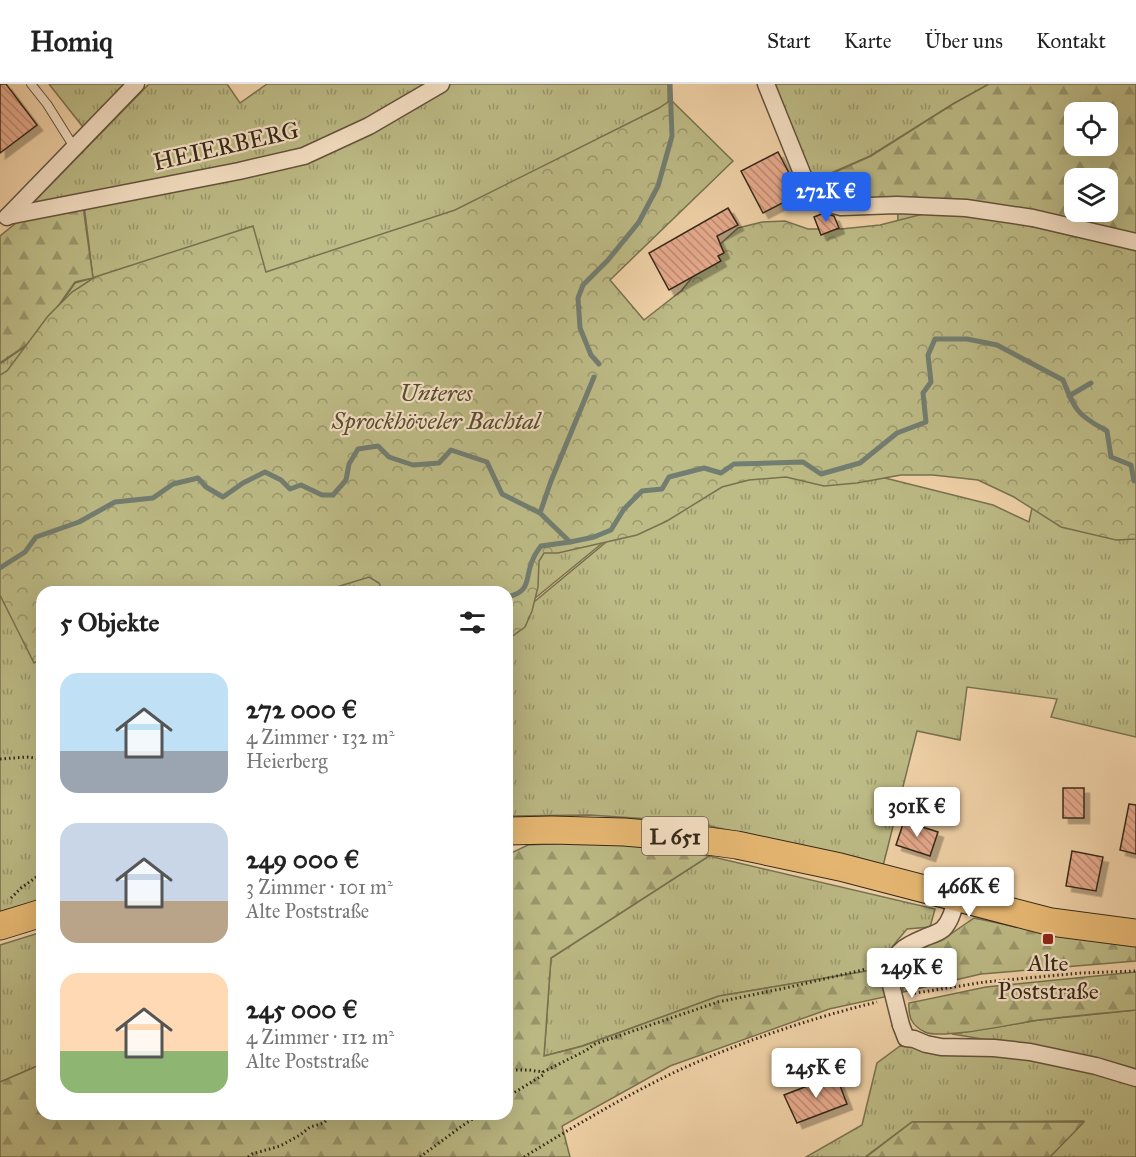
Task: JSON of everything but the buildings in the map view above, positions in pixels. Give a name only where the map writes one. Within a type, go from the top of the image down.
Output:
[{"type":"main road","name":"L 651","points":[[513,831],[624,832],[737,845],[840,867],[1051,922],[1136,933]]},
{"type":"main road","points":[[0,926],[36,915]]},
{"type":"street","points":[[4,220],[136,84]]},
{"type":"street","name":"HEIERBERG","points":[[4,220],[304,156],[369,126],[441,84]]},
{"type":"street","points":[[766,84],[806,183],[811,192],[829,204],[841,207],[897,205],[966,208],[1033,218],[1136,242]]},
{"type":"street","points":[[956,898],[953,910],[942,929],[908,946],[895,956],[891,963],[890,981],[906,1038],[941,1047],[994,1048],[1030,1052],[1096,1066],[1136,1078]]},
{"type":"lane","points":[[31,84],[75,147]]},
{"type":"path","points":[[0,759],[36,758]]},
{"type":"path","points":[[513,1070],[543,1072],[595,1044],[718,1002],[891,963]]},
{"type":"path","points":[[905,995],[985,982],[1082,973],[1136,971]]},
{"type":"path","points":[[524,1157],[596,1114],[674,1073],[750,1041],[831,1013],[884,1000]]},
{"type":"path","points":[[513,1094],[538,1079],[543,1072]]},
{"type":"path","points":[[248,1157],[280,1146],[310,1127],[327,1120]]},
{"type":"path","points":[[420,1157],[472,1120]]},
{"type":"green space","points":[[49,84],[124,84],[83,127]]},
{"type":"green space","points":[[149,84],[227,84],[240,103],[267,84],[439,84],[301,154],[28,208]]},
{"type":"green space","points":[[448,84],[668,84],[669,153],[615,217],[588,365],[897,270],[898,206],[1136,247],[1136,737],[1051,717],[1057,699],[967,687],[960,740],[917,731],[883,866],[693,822],[590,815],[513,816],[513,612],[523,611],[634,519],[726,475],[873,475],[993,505],[1029,522],[1050,423],[0,547],[0,364],[36,339],[75,283],[93,278],[84,205],[245,174]]},
{"type":"green space","points":[[770,84],[989,84],[870,156],[815,180],[809,174]]},
{"type":"green space","points":[[989,84],[1136,84],[1136,240],[891,199],[838,198],[824,190],[815,181],[871,156]]},
{"type":"green space","name":"Unteres Sprockhöveler Bachtal","points":[[671,100],[733,161],[610,280],[644,320],[681,291],[717,247],[738,228],[762,222],[785,221],[808,229],[841,229],[880,225],[935,211],[982,215],[1136,250],[1136,539],[1116,540],[1061,527],[1014,497],[978,480],[933,475],[901,475],[824,486],[786,477],[749,480],[722,487],[667,521],[637,535],[558,553],[544,553],[539,561],[538,587],[532,611],[525,627],[513,636],[513,586],[380,586],[369,577],[340,586],[36,586],[36,662],[34,663],[0,595],[0,375],[7,371],[48,316],[72,292],[95,277],[253,226],[266,272],[455,210]]},
{"type":"green space","points":[[83,206],[93,278],[75,282],[35,339],[0,363],[0,236],[21,219]]},
{"type":"green space","points":[[633,518],[523,608],[513,598],[513,586],[36,586],[36,902],[0,912],[0,589]]},
{"type":"green space","points":[[610,841],[709,856],[551,958],[544,1056],[583,1046],[719,996],[885,968],[889,996],[829,1009],[670,1066],[562,1126],[570,1157],[0,1157],[0,1082],[36,1067],[36,1120],[513,1120],[513,852],[528,845]]},
{"type":"green space","points":[[709,856],[935,909],[930,927],[907,929],[889,952],[884,968],[719,996],[582,1046],[544,1056],[551,958]]},
{"type":"green space","points":[[974,918],[1051,934],[1136,944],[1136,961],[981,974],[903,992],[901,962],[909,953],[942,940]]},
{"type":"green space","points":[[36,934],[36,1067],[0,1082],[0,945]]},
{"type":"green space","points":[[1136,972],[1136,1010],[1039,1020],[947,1034],[934,1034],[921,1030],[914,1024],[909,1013],[909,1003],[986,987]]},
{"type":"green space","points":[[1136,1010],[1136,1074],[1055,1051],[952,1034],[1039,1020]]},
{"type":"green space","points":[[900,1046],[1046,1060],[1136,1085],[1136,1157],[1050,1157],[1083,1121],[912,1122],[865,1157],[806,1157],[862,1125],[877,1063]]},
{"type":"green space","points":[[912,1122],[1084,1122],[1050,1157],[866,1157]]},
{"type":"waterway","points":[[599,364],[591,355],[580,328],[578,298],[583,285],[608,260],[639,222],[658,186],[672,136],[670,84]]},
{"type":"waterway","points":[[0,568],[25,552],[36,537],[79,522],[115,502],[153,498],[173,484],[198,478],[206,487],[223,497],[243,483],[265,472],[281,480],[290,489],[301,485],[322,495],[333,495],[346,480],[349,464],[358,449],[378,446],[389,457],[413,465],[439,463],[451,450],[487,462],[502,494],[540,513],[570,542],[594,537],[611,530],[624,509],[642,491],[662,489],[669,477],[704,468],[721,473],[734,464],[803,462],[821,474],[860,463],[897,433],[926,422],[923,393],[931,382],[928,355],[935,339],[967,339],[997,345],[1063,380],[1078,411],[1107,431],[1111,457],[1131,465],[1134,481],[1136,481]]},
{"type":"waterway","points":[[540,513],[594,377]]},
{"type":"waterway","points":[[1069,396],[1091,383]]},
{"type":"waterway","points":[[513,595],[524,587],[530,566],[541,546],[570,542]]},
{"type":"place","name":"Alte Poststraße","points":[[1048,939]]}]
